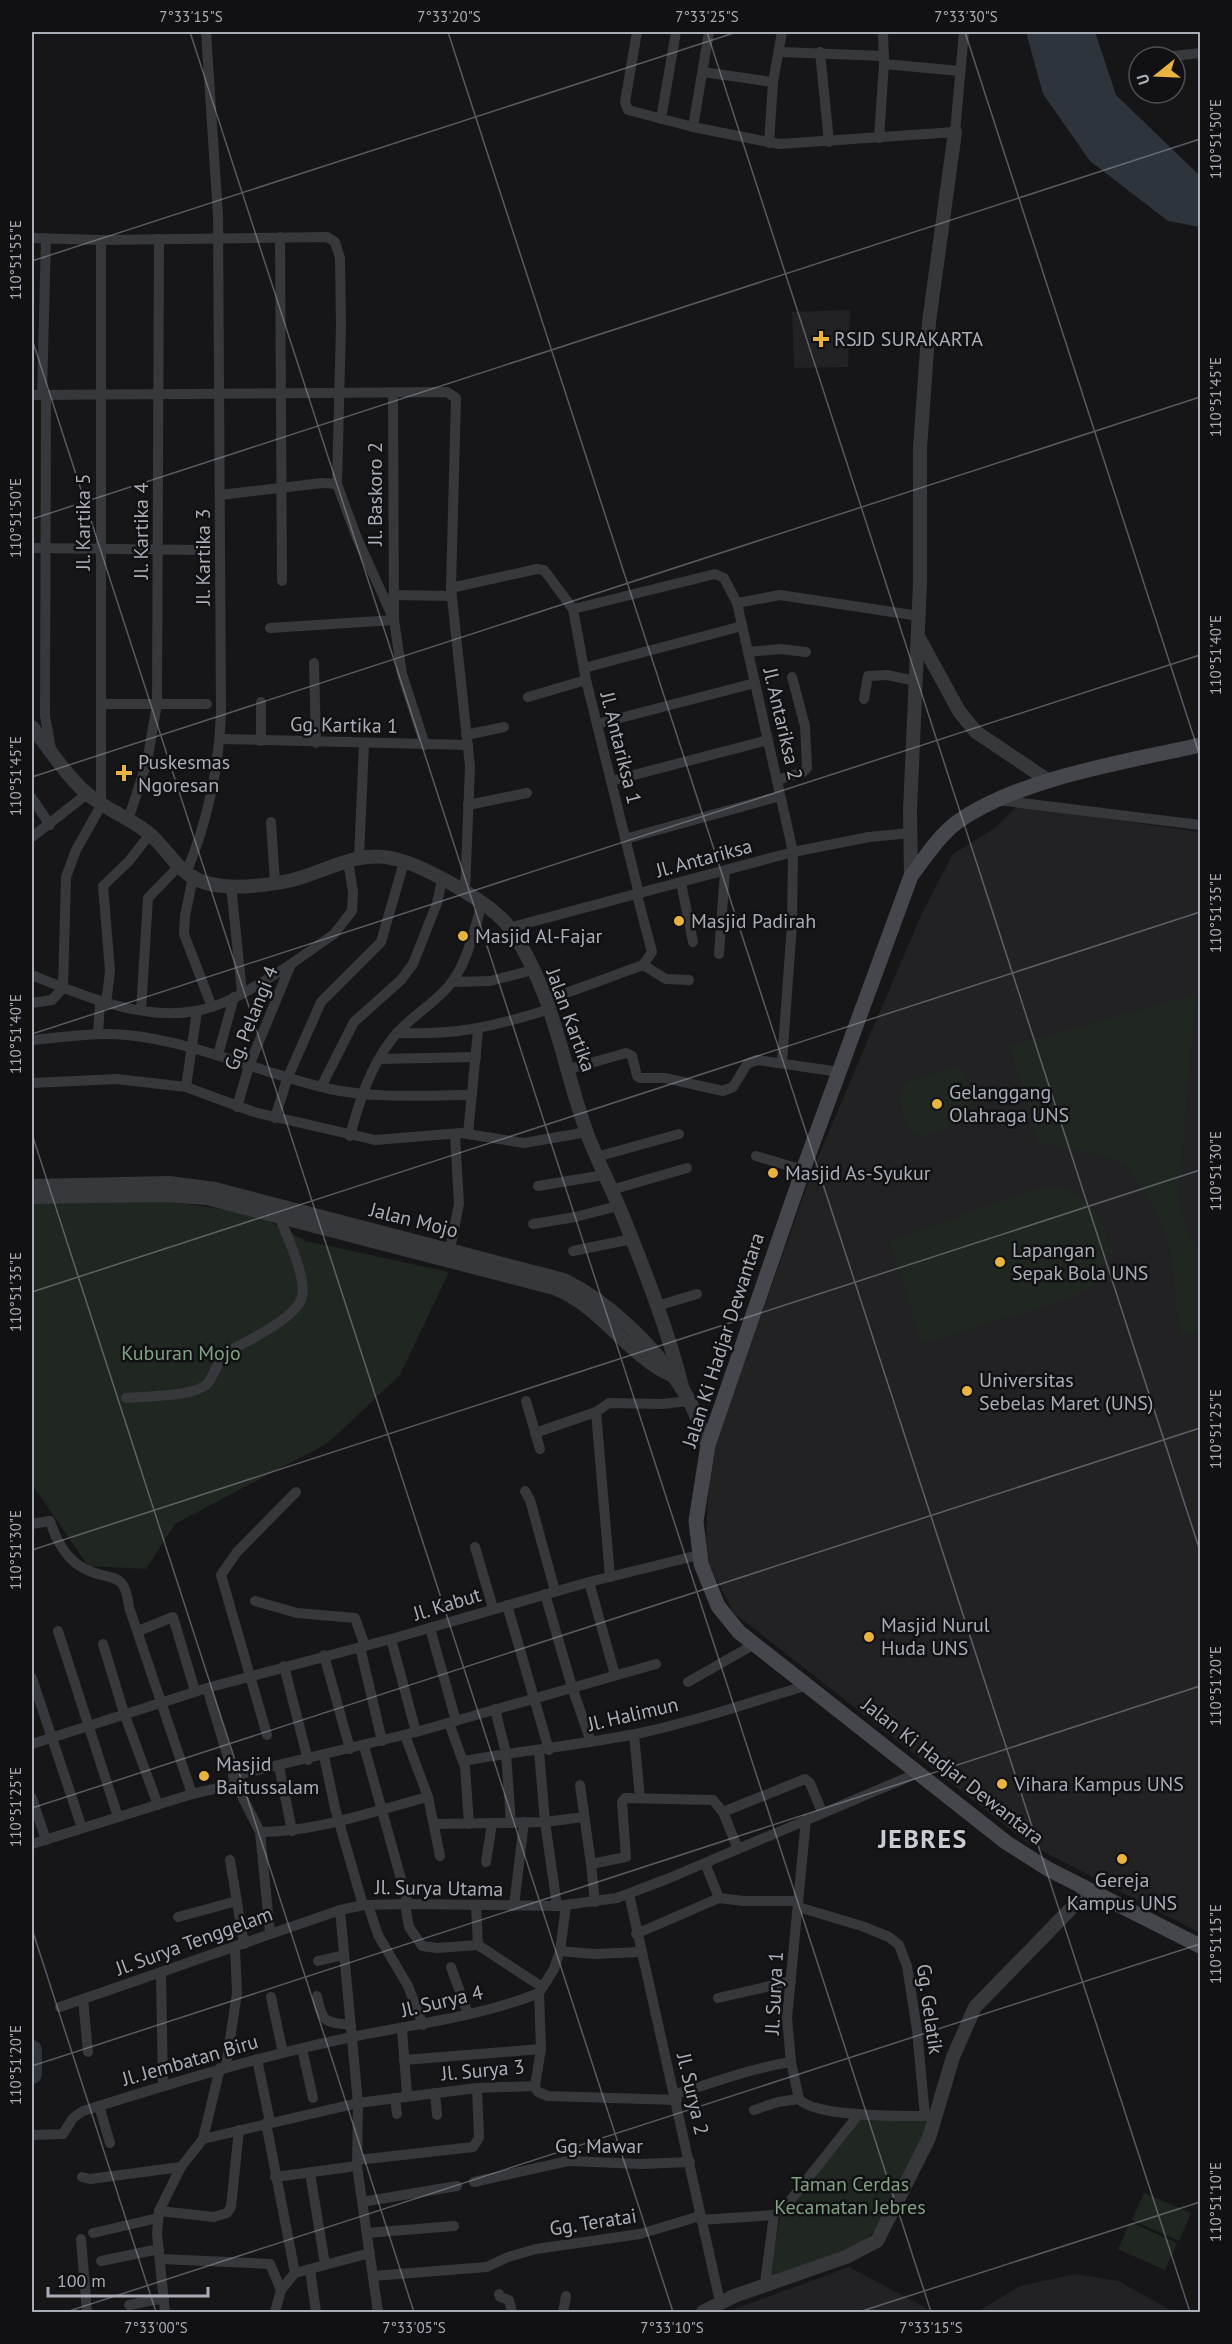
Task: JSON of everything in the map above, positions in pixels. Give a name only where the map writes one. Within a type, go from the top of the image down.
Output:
[{"type":"main road","name":"Jalan Ki Hadjar Dewantara","points":[[1200,745],[1049,781],[997,800],[975,811],[943,835],[911,876],[803,1170],[708,1445],[696,1510],[699,1555],[718,1606],[729,1621],[753,1645],[808,1685],[1026,1856],[1200,1946]]},
{"type":"street","name":"Jl. Kartika 3","points":[[206,32],[218,216],[220,739],[205,815],[186,872],[184,934],[212,1007]]},
{"type":"street","points":[[637,32],[625,105],[631,112],[769,143],[829,142],[955,132]]},
{"type":"street","points":[[661,119],[676,32]]},
{"type":"street","points":[[693,127],[709,32]]},
{"type":"street","points":[[769,143],[773,82],[782,32]]},
{"type":"street","points":[[879,138],[884,60],[883,32]]},
{"type":"street","points":[[911,876],[910,833],[919,616],[920,448],[923,386],[955,132],[964,32]]},
{"type":"street","points":[[780,52],[820,52],[960,71]]},
{"type":"street","points":[[820,52],[829,142]]},
{"type":"street","points":[[703,72],[773,82]]},
{"type":"street","points":[[32,238],[101,240],[218,233],[327,237],[338,247],[341,326],[338,484],[357,538],[394,620],[404,680],[425,745]]},
{"type":"street","points":[[280,237],[279,394],[282,581]]},
{"type":"street","points":[[46,238],[40,395],[46,549],[45,722],[52,752]]},
{"type":"street","name":"Jl. Kartika 4","points":[[128,820],[147,762],[157,704],[159,238]]},
{"type":"street","name":"Jl. Kartika 5","points":[[101,240],[102,804]]},
{"type":"street","points":[[40,395],[159,396],[447,392],[456,398],[451,592],[467,740],[468,805],[465,892]]},
{"type":"street","name":"Jl. Baskoro 2","points":[[393,393],[394,620]]},
{"type":"street","points":[[220,495],[322,483],[338,484]]},
{"type":"street","points":[[32,548],[202,550]]},
{"type":"street","points":[[393,595],[451,592],[537,569],[550,574],[573,609]]},
{"type":"street","name":"Jl. Antariksa 2","points":[[573,609],[716,574],[724,578],[737,603],[793,852],[792,924],[782,1062]]},
{"type":"street","points":[[737,603],[780,595],[919,616]]},
{"type":"street","name":"Jl. Antariksa 1","points":[[573,609],[585,674],[652,952],[644,965]]},
{"type":"street","points":[[270,628],[394,620]]},
{"type":"street","points":[[528,697],[585,674],[742,626]]},
{"type":"street","points":[[918,636],[954,704],[976,732],[1049,781]]},
{"type":"street","points":[[748,652],[782,649],[806,652]]},
{"type":"street","points":[[314,663],[316,743]]},
{"type":"street","points":[[864,699],[865,679],[868,676],[887,675],[916,681]]},
{"type":"street","points":[[777,780],[803,772],[807,768],[805,726],[792,677]]},
{"type":"street","points":[[597,724],[755,683]]},
{"type":"street","points":[[261,702],[261,741]]},
{"type":"street","points":[[102,704],[207,704]]},
{"type":"street","points":[[32,727],[87,794],[150,834],[186,872],[148,898],[141,1010]]},
{"type":"street","name":"Gg. Kartika 1","points":[[220,739],[425,745],[467,740],[504,727]]},
{"type":"street","points":[[611,781],[768,740]]},
{"type":"street","name":"Gg. Pelangi 4","points":[[237,1107],[249,1066],[291,964],[327,939],[345,923],[352,911],[364,744]]},
{"type":"street","points":[[468,805],[527,793]]},
{"type":"street","points":[[32,837],[87,794]]},
{"type":"street","points":[[625,839],[780,796]]},
{"type":"street","points":[[32,798],[50,825]]},
{"type":"street","points":[[997,800],[1200,825]]},
{"type":"street","points":[[32,1003],[52,1000],[63,988],[66,877],[76,850],[102,804]]},
{"type":"street","points":[[271,822],[275,883]]},
{"type":"street","name":"Jl. Antariksa","points":[[509,928],[793,852],[869,837],[910,833]]},
{"type":"street","points":[[98,1034],[110,971],[103,886],[129,861],[150,834]]},
{"type":"street","name":"Jalan Kartika","points":[[186,872],[208,884],[275,883],[354,859],[376,856],[404,862],[465,892],[482,903],[509,928],[549,1004],[587,1132],[632,1239],[686,1395]]},
{"type":"street","points":[[275,1118],[287,1079],[321,1002],[381,942],[404,862]]},
{"type":"street","points":[[719,954],[725,871]]},
{"type":"street","points":[[321,1087],[354,1022],[401,980],[413,964],[433,913],[442,880]]},
{"type":"street","points":[[681,883],[693,942]]},
{"type":"street","points":[[218,1055],[238,995],[231,885]]},
{"type":"street","points":[[350,1136],[362,1094],[380,1059],[397,1033],[452,982],[473,936],[482,903]]},
{"type":"street","points":[[32,975],[103,1004],[141,1010],[197,1011],[238,995],[291,964]]},
{"type":"street","points":[[397,1033],[439,1034],[478,1030],[644,965],[666,978],[690,980]]},
{"type":"street","points":[[452,982],[490,981],[533,970]]},
{"type":"street","points":[[186,1087],[197,1011]]},
{"type":"street","points":[[468,1134],[478,1030]]},
{"type":"street","points":[[32,1040],[98,1034],[140,1036],[218,1055],[287,1079],[321,1087],[362,1094],[472,1095]]},
{"type":"street","points":[[569,1069],[626,1053],[632,1056],[640,1078],[664,1078],[723,1091],[733,1087],[749,1062],[763,1060],[782,1062],[840,1072]]},
{"type":"street","points":[[380,1059],[476,1057]]},
{"type":"street","points":[[32,1083],[117,1079],[186,1087],[237,1107],[275,1118],[350,1136],[383,1140],[468,1134],[524,1143],[587,1132]]},
{"type":"street","points":[[450,1249],[459,1204],[455,1134]]},
{"type":"street","points":[[596,1157],[679,1134]]},
{"type":"street","points":[[756,1156],[803,1170]]},
{"type":"street","points":[[611,1190],[687,1168]]},
{"type":"street","points":[[538,1186],[604,1175]]},
{"type":"street","name":"Jalan Mojo","points":[[32,1186],[169,1184],[195,1186],[360,1233],[450,1249],[553,1276],[577,1286],[621,1320],[661,1359],[686,1395],[708,1445]]},
{"type":"street","points":[[32,1197],[191,1197],[280,1218],[360,1233],[566,1293],[598,1316],[656,1368],[671,1375]]},
{"type":"street","points":[[533,1224],[575,1217],[618,1206]]},
{"type":"street","points":[[126,1398],[165,1397],[204,1386],[219,1359],[226,1353],[295,1312],[303,1295],[301,1278],[280,1218]]},
{"type":"street","points":[[573,1251],[632,1239]]},
{"type":"street","points":[[657,1306],[697,1294]]},
{"type":"street","points":[[535,1433],[596,1412],[605,1404],[618,1401],[655,1404],[686,1395]]},
{"type":"street","points":[[526,1401],[540,1449]]},
{"type":"street","points":[[596,1412],[610,1577]]},
{"type":"street","points":[[525,1491],[532,1507],[572,1687],[591,1742]]},
{"type":"street","points":[[267,1735],[221,1575],[237,1552],[296,1492]]},
{"type":"street","points":[[32,1524],[50,1521],[63,1548],[75,1563],[93,1572],[122,1581],[192,1794]]},
{"type":"street","points":[[475,1547],[494,1608]]},
{"type":"street","name":"Jl. Kabut","points":[[32,1744],[201,1689],[324,1655],[391,1640],[550,1592],[699,1555]]},
{"type":"street","points":[[589,1582],[615,1675]]},
{"type":"street","points":[[255,1601],[297,1613],[354,1618],[363,1646],[382,1741]]},
{"type":"street","points":[[364,1746],[406,1904],[409,1927],[422,1946],[437,1948],[478,1945],[540,1990],[554,1969],[560,1951],[561,1906],[545,1822],[544,1750],[507,1605]]},
{"type":"street","points":[[138,1631],[173,1617],[235,1780],[260,1832],[270,1932]]},
{"type":"street","points":[[430,1628],[463,1761],[469,1824]]},
{"type":"street","points":[[58,1631],[118,1817]]},
{"type":"street","points":[[391,1640],[416,1732]]},
{"type":"street","points":[[103,1644],[124,1713],[158,1805]]},
{"type":"street","points":[[688,1682],[753,1645]]},
{"type":"street","points":[[324,1655],[350,1749]]},
{"type":"street","points":[[32,1844],[279,1766],[405,1735],[656,1664]]},
{"type":"street","points":[[284,1666],[308,1760]]},
{"type":"street","points":[[32,1678],[82,1828]]},
{"type":"street","name":"Jl. Halimun","points":[[463,1761],[634,1734],[808,1685]]},
{"type":"street","points":[[495,1709],[506,1753],[511,1822]]},
{"type":"street","points":[[634,1734],[640,1798]]},
{"type":"street","points":[[405,1735],[428,1797],[440,1856]]},
{"type":"street","points":[[324,1756],[339,1821],[366,1905],[378,1935],[408,1986],[423,2025]]},
{"type":"street","points":[[279,1766],[292,1831]]},
{"type":"street","name":"Jl. Surya Utama","points":[[340,1910],[366,1905],[561,1906],[596,1902],[629,1894],[918,1773]]},
{"type":"street","points":[[723,1812],[802,1779],[810,1783],[822,1812]]},
{"type":"street","points":[[580,1785],[596,1902]]},
{"type":"street","points":[[260,1832],[292,1831],[428,1797]]},
{"type":"street","points":[[32,1798],[46,1840]]},
{"type":"street","points":[[591,1864],[626,1858],[622,1800],[640,1798],[710,1800],[717,1803],[738,1849]]},
{"type":"street","points":[[434,1824],[545,1822],[584,1817]]},
{"type":"street","name":"Jl. Surya 1","points":[[800,2099],[791,2062],[787,2018],[806,1819]]},
{"type":"street","points":[[514,1906],[525,1822]]},
{"type":"street","points":[[486,1863],[492,1823]]},
{"type":"street","points":[[165,2313],[158,2214],[181,2167],[203,2139],[223,2067],[237,1993],[240,1946],[237,1901],[230,1860]]},
{"type":"street","points":[[636,1934],[719,1898],[705,1863]]},
{"type":"street","points":[[704,2313],[720,2302],[765,2283],[846,2257],[877,2241],[914,2171],[931,2116],[975,2007],[1089,1890]]},
{"type":"street","name":"Jl. Surya 2","points":[[629,1894],[640,1952],[676,2097],[700,2218],[720,2302]]},
{"type":"street","name":"Gg. Gelatik","points":[[719,1898],[798,1904],[883,1934],[899,1946],[907,1966],[931,2116]]},
{"type":"street","points":[[178,1917],[237,1901]]},
{"type":"street","points":[[476,1906],[478,1945]]},
{"type":"street","points":[[340,1910],[358,2103],[358,2163],[378,2313]]},
{"type":"street","name":"Jl. Surya Tenggelam","points":[[60,2007],[240,1946],[270,1932],[340,1910]]},
{"type":"street","points":[[560,1951],[594,1954],[640,1952]]},
{"type":"street","points":[[318,1961],[344,1955]]},
{"type":"street","points":[[451,1967],[468,2014]]},
{"type":"street","points":[[161,1973],[163,2086]]},
{"type":"street","points":[[718,1998],[791,1981]]},
{"type":"street","name":"Jl. Surya 4","points":[[352,2031],[402,2029],[423,2025],[468,2014],[540,1990]]},
{"type":"street","name":"Jl. Surya 3","points":[[203,2139],[358,2103],[477,2088],[534,2086],[538,2078],[541,2049],[540,1990]]},
{"type":"street","points":[[316,1996],[320,2014],[326,2021],[352,2031]]},
{"type":"street","points":[[271,1997],[283,2053]]},
{"type":"street","points":[[83,1999],[88,2052]]},
{"type":"street","points":[[402,2029],[407,2094]]},
{"type":"street","name":"Jl. Jembatan Biru","points":[[32,2135],[63,2134],[76,2115],[99,2106],[223,2067],[302,2049],[352,2031]]},
{"type":"street","points":[[302,2049],[313,2098]]},
{"type":"street","points":[[404,2060],[541,2049]]},
{"type":"street","points":[[257,2059],[275,2177],[295,2273]]},
{"type":"street","points":[[534,2086],[538,2092],[548,2096],[676,2097],[752,2069],[791,2062]]},
{"type":"street","points":[[275,2177],[473,2147],[479,2139],[477,2088]]},
{"type":"street","points":[[435,2093],[437,2115]]},
{"type":"street","points":[[395,2098],[397,2114]]},
{"type":"street","points":[[754,2110],[778,2102],[800,2099],[811,2106],[859,2114],[931,2116]]},
{"type":"street","points":[[99,2106],[110,2143]]},
{"type":"street","points":[[765,2283],[774,2215],[789,2202],[859,2114]]},
{"type":"street","points":[[93,2233],[158,2214],[219,2217],[230,2211],[239,2130]]},
{"type":"street","name":"Gg. Mawar","points":[[474,2182],[568,2161],[641,2164],[690,2162]]},
{"type":"street","points":[[81,2177],[90,2179],[181,2167]]},
{"type":"street","points":[[309,2173],[326,2264]]},
{"type":"street","points":[[362,2202],[457,2186]]},
{"type":"street","name":"Gg. Teratai","points":[[373,2276],[482,2268],[536,2249],[640,2234],[700,2218],[774,2215]]},
{"type":"street","points":[[367,2233],[454,2226]]},
{"type":"street","points":[[81,2239],[87,2313]]},
{"type":"street","points":[[275,2313],[281,2290],[295,2273],[370,2253]]},
{"type":"street","points":[[100,2261],[160,2254],[270,2264],[281,2290]]},
{"type":"street","points":[[310,2269],[316,2313]]},
{"type":"street","points":[[499,2294],[509,2300],[512,2313]]},
{"type":"street","points":[[563,2313],[566,2296]]},
{"type":"street","points":[[129,2306],[164,2298]]},
{"type":"shaded area","points":[[1026,32],[1095,32],[1116,95],[1200,176],[1200,227],[1168,221],[1090,161],[1043,94]]},
{"type":"shaded area","name":"RSJD SURAKARTA","points":[[850,310],[848,367],[794,368],[792,312]]},
{"type":"shaded area","name":"Universitas Sebelas Maret (UNS)","points":[[1017,806],[1200,832],[1200,1933],[1029,1844],[734,1613],[705,1558],[710,1459],[813,1169],[921,915],[953,854],[995,828]]},
{"type":"shaded area","points":[[849,2267],[934,2312],[728,2312],[735,2309]]},
{"type":"shaded area","points":[[1075,2274],[1118,2281],[1174,2312],[977,2312],[1020,2286]]},
{"type":"green space","points":[[1196,994],[1179,1191],[1182,1216],[1200,1256],[1200,1332],[1180,1335],[1169,1243],[1150,1201],[1125,1164],[1096,1154],[1038,1142],[1010,1046]]},
{"type":"green space","name":"Gelanggang Olahraga UNS","points":[[955,1066],[962,1069],[976,1111],[974,1118],[921,1137],[916,1135],[905,1121],[898,1097],[907,1082]]},
{"type":"green space","name":"Lapangan Sepak Bola UNS","points":[[1060,1186],[1078,1196],[1093,1210],[1103,1225],[1108,1242],[1107,1259],[1100,1275],[1088,1288],[1068,1299],[922,1344],[889,1241],[1035,1189]]},
{"type":"green space","name":"Kuburan Mojo","points":[[32,1197],[140,1198],[223,1209],[265,1219],[306,1241],[449,1272],[400,1375],[328,1443],[175,1524],[146,1569],[88,1566],[32,1484]]},
{"type":"green space","name":"Taman Cerdas Kecamatan Jebres","points":[[860,2115],[931,2121],[893,2202],[875,2230],[865,2240],[855,2248],[831,2260],[768,2281],[780,2218]]},
{"type":"green space","points":[[1144,2193],[1191,2213],[1179,2241],[1132,2220]]},
{"type":"green space","points":[[1130,2222],[1177,2243],[1165,2270],[1118,2249]]},
{"type":"waterway","points":[[32,2050],[32,2074]]},
{"type":"place","name":"RSJD SURAKARTA","points":[[821,339]]},
{"type":"place","name":"Puskesmas Ngoresan","points":[[124,773]]},
{"type":"place","name":"Masjid Padirah","points":[[679,921]]},
{"type":"place","name":"Masjid Al-Fajar","points":[[463,936]]},
{"type":"place","name":"Gelanggang Olahraga UNS","points":[[937,1104]]},
{"type":"place","name":"Masjid As-Syukur","points":[[773,1173]]},
{"type":"place","name":"Lapangan Sepak Bola UNS","points":[[1000,1262]]},
{"type":"place","name":"Universitas Sebelas Maret (UNS)","points":[[967,1391]]},
{"type":"place","name":"Masjid Nurul Huda UNS","points":[[869,1637]]},
{"type":"place","name":"Masjid Baitussalam","points":[[204,1776]]},
{"type":"place","name":"Vihara Kampus UNS","points":[[1002,1784]]},
{"type":"place","name":"Gereja Kampus UNS","points":[[1122,1859]]},
{"type":"district","name":"JEBRES","points":[[923,1838]]}]
